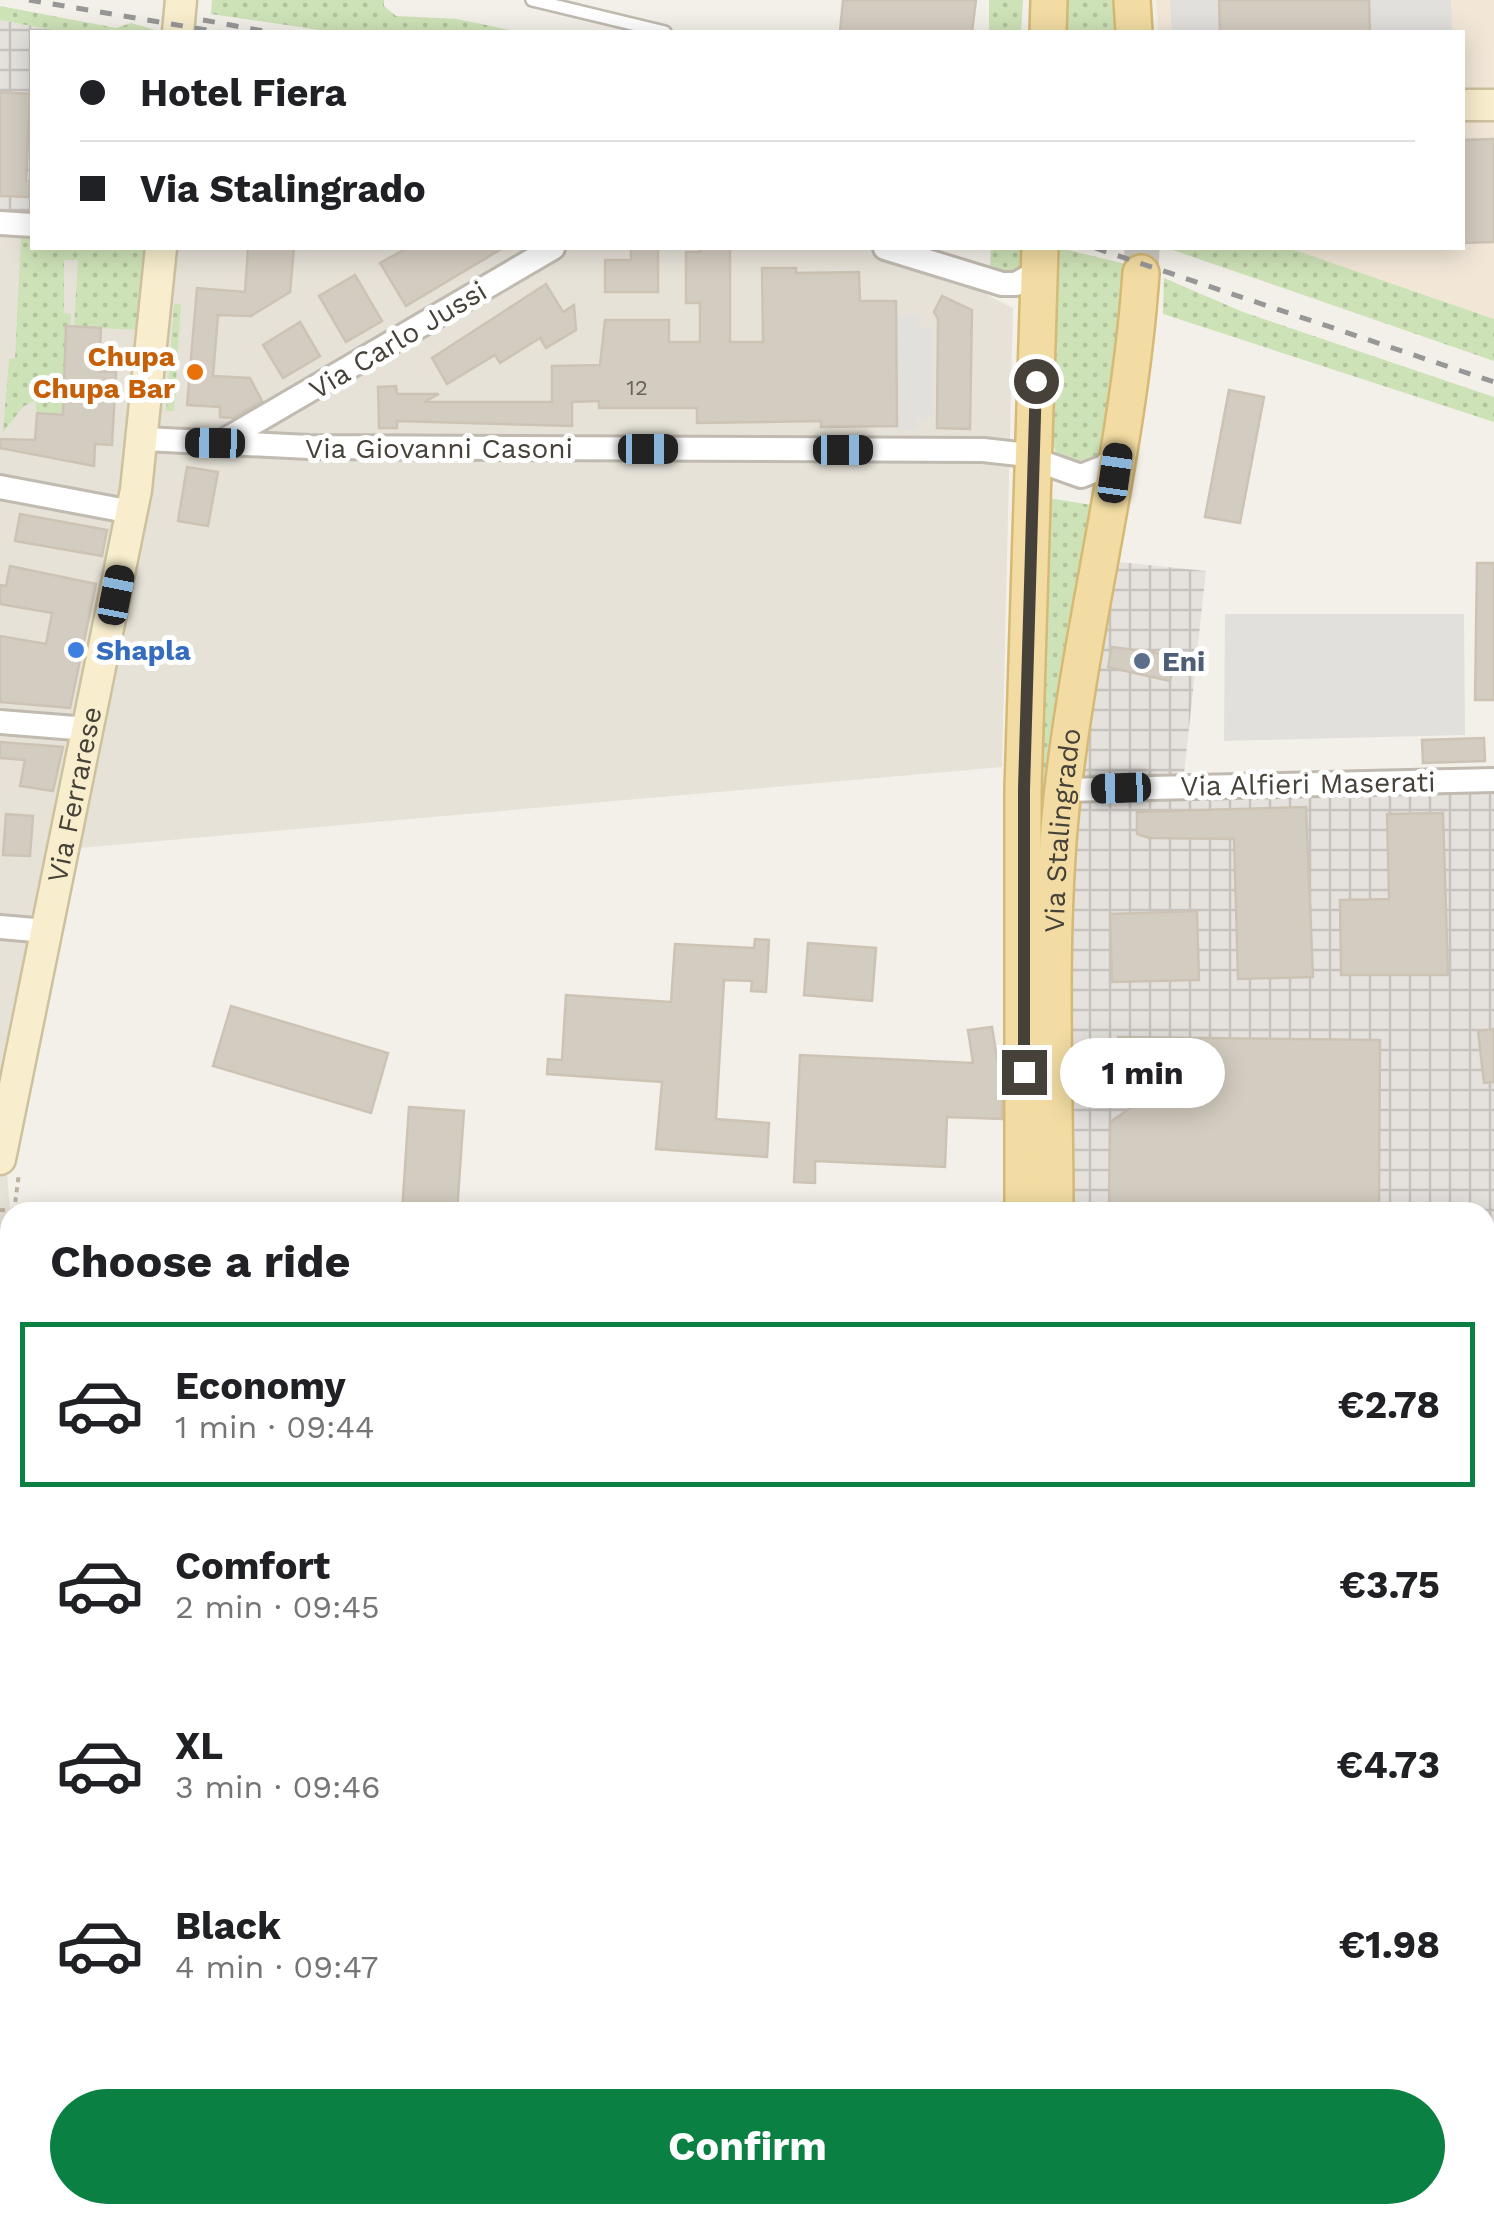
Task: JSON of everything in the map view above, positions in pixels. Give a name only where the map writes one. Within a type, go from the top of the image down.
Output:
[{"type":"main road","points":[[178,30],[181,0]]},
{"type":"main road","points":[[1048,30],[1049,0]]},
{"type":"main road","points":[[1132,0],[1134,30]]},
{"type":"main road","points":[[1465,106],[1494,105]]},
{"type":"main road","name":"Via Ferrarese","points":[[0,1159],[132,512],[144,439],[161,250]]},
{"type":"main road","name":"Via Stalingrado","points":[[1023,1202],[1024,789],[1040,259]]},
{"type":"main road","name":"Via Stalingrado","points":[[1055,1202],[1057,874],[1063,790],[1118,452],[1141,273]]},
{"type":"street","points":[[0,223],[30,225]]},
{"type":"street","name":"Via Carlo Jussi","points":[[215,443],[244,433],[550,250]]},
{"type":"street","points":[[892,250],[1002,284],[1016,284],[1040,259]]},
{"type":"street","name":"Via Carlo Jussi","points":[[296,402],[287,413],[286,428],[295,441],[309,448]]},
{"type":"street","name":"Via Giovanni Casoni","points":[[144,439],[309,448],[982,450],[1033,458]]},
{"type":"street","points":[[1033,458],[1080,476],[1104,468],[1118,452]]},
{"type":"street","points":[[0,487],[132,512]]},
{"type":"street","points":[[0,722],[88,729]]},
{"type":"street","name":"Via Alfieri Maserati","points":[[1063,790],[1494,780]]},
{"type":"street","points":[[0,927],[46,931]]},
{"type":"lane","points":[[532,0],[657,30]]},
{"type":"shaded area","points":[[1156,0],[1494,0],[1494,88],[1465,88],[1465,30],[1158,30]]},
{"type":"shaded area","points":[[1170,0],[1219,0],[1220,30],[1172,30]]},
{"type":"shaded area","points":[[1369,0],[1451,0],[1452,30],[1370,30]]},
{"type":"shaded area","points":[[0,20],[57,30],[30,30],[30,225],[0,223]]},
{"type":"shaded area","points":[[1494,121],[1494,319],[1295,250],[1465,250],[1465,122]]},
{"type":"shaded area","points":[[0,223],[30,225],[30,250],[932,250],[987,267],[980,291],[1013,308],[1002,767],[68,849],[6,1158],[9,1202],[0,1202]]},
{"type":"shaded area","points":[[919,314],[919,327],[932,327],[933,418],[917,419],[917,430],[897,430],[896,315]]},
{"type":"shaded area","points":[[1119,562],[1206,571],[1183,783],[1494,790],[1494,1202],[1073,1202],[1070,841]]},
{"type":"shaded area","points":[[1225,614],[1464,614],[1465,735],[1224,741]]},
{"type":"green space","points":[[212,0],[384,0],[384,6],[396,16],[457,19],[510,30],[319,30],[211,14]]},
{"type":"green space","points":[[989,0],[1023,0],[1021,30],[989,30]]},
{"type":"green space","points":[[1064,0],[1115,0],[1118,30],[1063,30]]},
{"type":"green space","points":[[0,6],[116,28],[131,23],[155,30],[52,30],[0,20]]},
{"type":"green space","points":[[21,237],[30,237],[30,250],[147,250],[143,330],[74,327],[78,260],[64,260],[64,313],[71,314],[63,415],[37,413],[35,400],[23,407],[3,432],[9,359],[15,358]]},
{"type":"green space","points":[[991,250],[1024,250],[1019,268],[1007,273],[990,270]]},
{"type":"green space","points":[[1060,250],[1125,264],[1103,444],[1096,457],[1082,465],[1059,459],[1050,439]]},
{"type":"green space","points":[[1173,250],[1295,250],[1494,319],[1494,361]]},
{"type":"green space","points":[[1164,278],[1243,312],[1494,397],[1494,422],[1163,314]]},
{"type":"green space","points":[[174,304],[181,304],[174,411],[166,411]]},
{"type":"green space","points":[[1048,498],[1092,505],[1054,714],[1033,900]]},
{"type":"building","points":[[843,0],[976,0],[972,30],[840,30]]},
{"type":"building","points":[[1219,0],[1369,0],[1370,30],[1220,30]]},
{"type":"building","points":[[0,92],[30,94],[26,181],[30,181],[29,197],[0,196]]},
{"type":"building","points":[[1494,139],[1494,242],[1465,243],[1465,140]]},
{"type":"building","points":[[248,250],[294,250],[290,292],[251,316],[218,315],[213,376],[250,378],[262,401],[233,418],[220,417],[220,407],[187,405],[197,288],[245,292]]},
{"type":"building","points":[[403,250],[500,250],[406,306],[380,263]]},
{"type":"building","points":[[631,250],[658,250],[658,292],[605,292],[605,260],[631,260]]},
{"type":"building","points":[[730,250],[730,342],[763,342],[762,268],[796,268],[796,273],[859,272],[860,301],[896,301],[897,426],[821,427],[821,421],[697,423],[697,408],[599,408],[599,401],[572,402],[572,426],[397,421],[397,428],[379,428],[378,387],[396,386],[397,394],[439,394],[424,402],[552,402],[552,366],[600,365],[605,320],[669,320],[669,342],[700,342],[700,303],[686,303],[686,252]]},
{"type":"building","points":[[355,275],[382,321],[346,342],[319,296]]},
{"type":"building","points":[[546,284],[563,312],[574,305],[576,330],[546,348],[540,338],[500,363],[495,355],[447,384],[432,358]]},
{"type":"building","points":[[942,296],[972,310],[970,429],[937,428],[938,319],[934,312]]},
{"type":"building","points":[[300,322],[320,356],[283,378],[263,345]]},
{"type":"building","points":[[66,326],[101,328],[99,371],[116,372],[112,445],[95,444],[94,466],[0,448],[0,439],[35,440],[37,413],[63,415]]},
{"type":"building","points":[[1229,390],[1264,397],[1240,523],[1205,517]]},
{"type":"building","points":[[187,467],[218,472],[208,526],[178,521]]},
{"type":"building","points":[[20,514],[107,530],[102,556],[15,541]]},
{"type":"building","points":[[1477,563],[1494,563],[1494,700],[1475,700]]},
{"type":"building","points":[[10,566],[96,584],[70,708],[0,702],[0,636],[46,644],[52,613],[0,604],[0,585],[6,586]]},
{"type":"building","name":"Eni","points":[[1112,647],[1175,655],[1170,681],[1108,667]]},
{"type":"building","points":[[1484,738],[1485,761],[1423,763],[1422,740]]},
{"type":"building","points":[[0,742],[63,747],[53,791],[20,786],[25,760],[0,758]]},
{"type":"building","points":[[1306,807],[1313,977],[1238,979],[1234,839],[1149,838],[1137,834],[1137,812]]},
{"type":"building","points":[[1443,813],[1448,975],[1341,975],[1340,900],[1389,899],[1387,814]]},
{"type":"building","points":[[6,814],[33,816],[30,856],[3,855]]},
{"type":"building","points":[[1197,911],[1199,980],[1112,982],[1110,914]]},
{"type":"building","points":[[755,939],[769,940],[766,992],[751,991],[752,981],[724,980],[716,1119],[769,1123],[767,1157],[656,1149],[662,1082],[547,1074],[548,1059],[562,1060],[566,995],[671,1002],[675,944],[754,948]]},
{"type":"building","points":[[808,943],[876,948],[872,1001],[804,995]]},
{"type":"building","points":[[231,1006],[388,1053],[371,1113],[213,1066]]},
{"type":"building","points":[[992,1027],[998,1065],[1002,1065],[1002,1119],[947,1117],[945,1167],[815,1161],[815,1183],[794,1182],[800,1055],[973,1063],[968,1030]]},
{"type":"building","points":[[1494,1029],[1494,1082],[1484,1083],[1478,1031]]},
{"type":"building","points":[[1118,1037],[1380,1040],[1379,1202],[1109,1202],[1110,1122],[1151,1094],[1151,1103],[1187,1103],[1188,1072],[1151,1072],[1151,1086],[1118,1063]]},
{"type":"building","points":[[409,1107],[464,1111],[458,1202],[403,1202]]},
{"type":"tunnel","points":[[1141,273],[1142,250]]},
{"type":"railway","points":[[29,0],[207,30]]},
{"type":"railway","points":[[203,20],[258,30]]},
{"type":"railway","points":[[1101,250],[1494,382]]},
{"type":"place","name":"Chupa Chupa Bar","points":[[195,372]]},
{"type":"place","name":"Shapla","points":[[76,650]]},
{"type":"place","name":"Eni","points":[[1142,661]]},
{"type":"route","points":[[1024,1072],[1024,789],[1036,381]]}]
